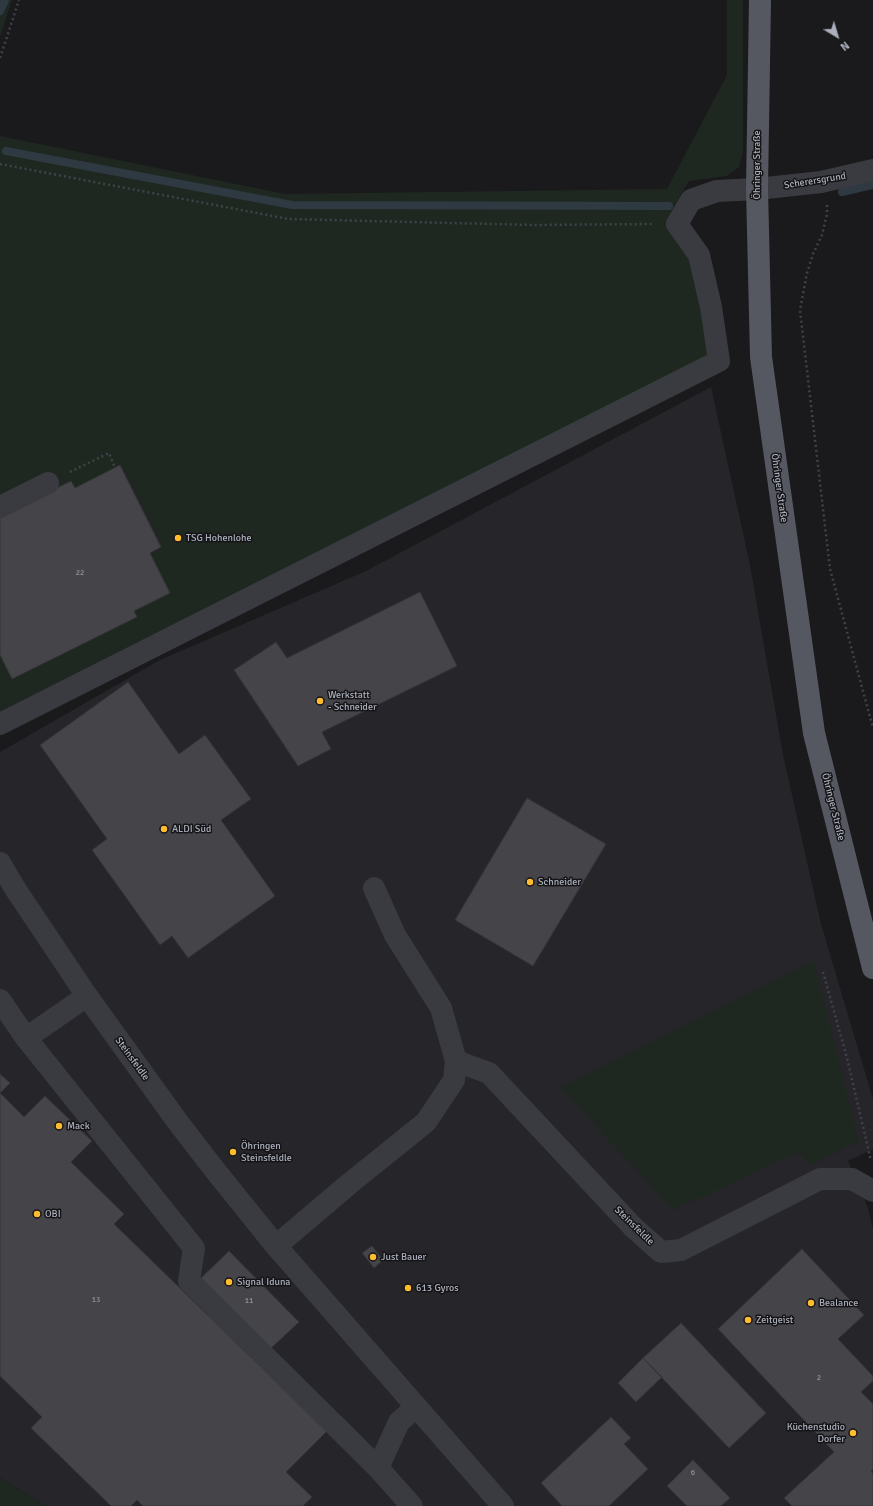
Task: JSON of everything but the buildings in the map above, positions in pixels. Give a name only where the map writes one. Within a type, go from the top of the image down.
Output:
[{"type":"main road","name":"Öhringer Straße","points":[[760,0],[757,189],[761,357],[814,733],[873,968]]},
{"type":"street","name":"Scherersgrund","points":[[677,224],[691,200],[717,191],[757,189],[821,182],[873,170]]},
{"type":"street","points":[[0,724],[720,362],[712,307],[699,255],[677,224]]},
{"type":"street","points":[[0,507],[48,482]]},
{"type":"street","name":"Steinsfeldle","points":[[0,863],[16,890],[87,996],[177,1121],[276,1246],[503,1506]]},
{"type":"street","points":[[276,1246],[349,1184],[426,1122],[454,1080],[456,1061],[441,1008],[395,935],[374,888]]},
{"type":"street","points":[[26,1038],[87,996]]},
{"type":"street","points":[[0,1000],[26,1038],[194,1248],[189,1281],[378,1468],[412,1506]]},
{"type":"street","name":"Steinsfeldle","points":[[456,1061],[489,1073],[633,1227],[661,1252],[681,1250],[820,1179],[852,1179],[873,1191]]},
{"type":"street","points":[[378,1468],[399,1422],[416,1407]]},
{"type":"path","points":[[0,58],[19,0]]},
{"type":"path","points":[[0,164],[288,219],[533,225],[677,224]]},
{"type":"path","points":[[822,234],[813,254],[807,273],[800,310],[830,569],[873,728]]},
{"type":"path","points":[[48,482],[109,453],[115,468]]},
{"type":"path","points":[[823,972],[847,1058],[872,1165]]},
{"type":"shaded area","points":[[0,0],[12,0],[0,37]]},
{"type":"shaded area","name":"TSG Hohenlohe","points":[[727,0],[743,0],[743,152],[739,167],[727,176],[689,181],[675,205],[674,230],[695,259],[712,359],[0,716],[0,136],[285,194],[667,189],[727,75]]},
{"type":"shaded area","points":[[711,387],[750,565],[783,755],[821,924],[873,1099],[873,1149],[848,1161],[868,1208],[873,1229],[873,1506],[46,1506],[0,1478],[0,752],[160,660],[366,571]]},
{"type":"shaded area","points":[[814,961],[859,1141],[810,1166],[798,1152],[674,1210],[560,1088]]},
{"type":"shaded area","points":[[0,1478],[46,1506],[0,1506]]},
{"type":"waterway","points":[[0,11],[5,0]]},
{"type":"waterway","points":[[6,151],[292,205],[669,206]]},
{"type":"waterway","points":[[842,192],[873,185]]},
{"type":"place","name":"TSG Hohenlohe","points":[[178,538]]},
{"type":"place","name":"Werkstatt - Schneider","points":[[320,701]]},
{"type":"place","name":"ALDI Süd","points":[[164,829]]},
{"type":"place","name":"Schneider","points":[[530,882]]},
{"type":"place","name":"Mack","points":[[59,1126]]},
{"type":"place","name":"Öhringen Steinsfeldle","points":[[233,1152]]},
{"type":"place","name":"OBI","points":[[37,1214]]},
{"type":"place","name":"Just Bauer","points":[[373,1257]]},
{"type":"place","name":"Signal Iduna","points":[[229,1282]]},
{"type":"place","name":"613 Gyros","points":[[408,1288]]},
{"type":"place","name":"Bealance","points":[[811,1303]]},
{"type":"place","name":"Zeitgeist","points":[[748,1320]]},
{"type":"place","name":"Küchenstudio Dorfer","points":[[853,1433]]}]
